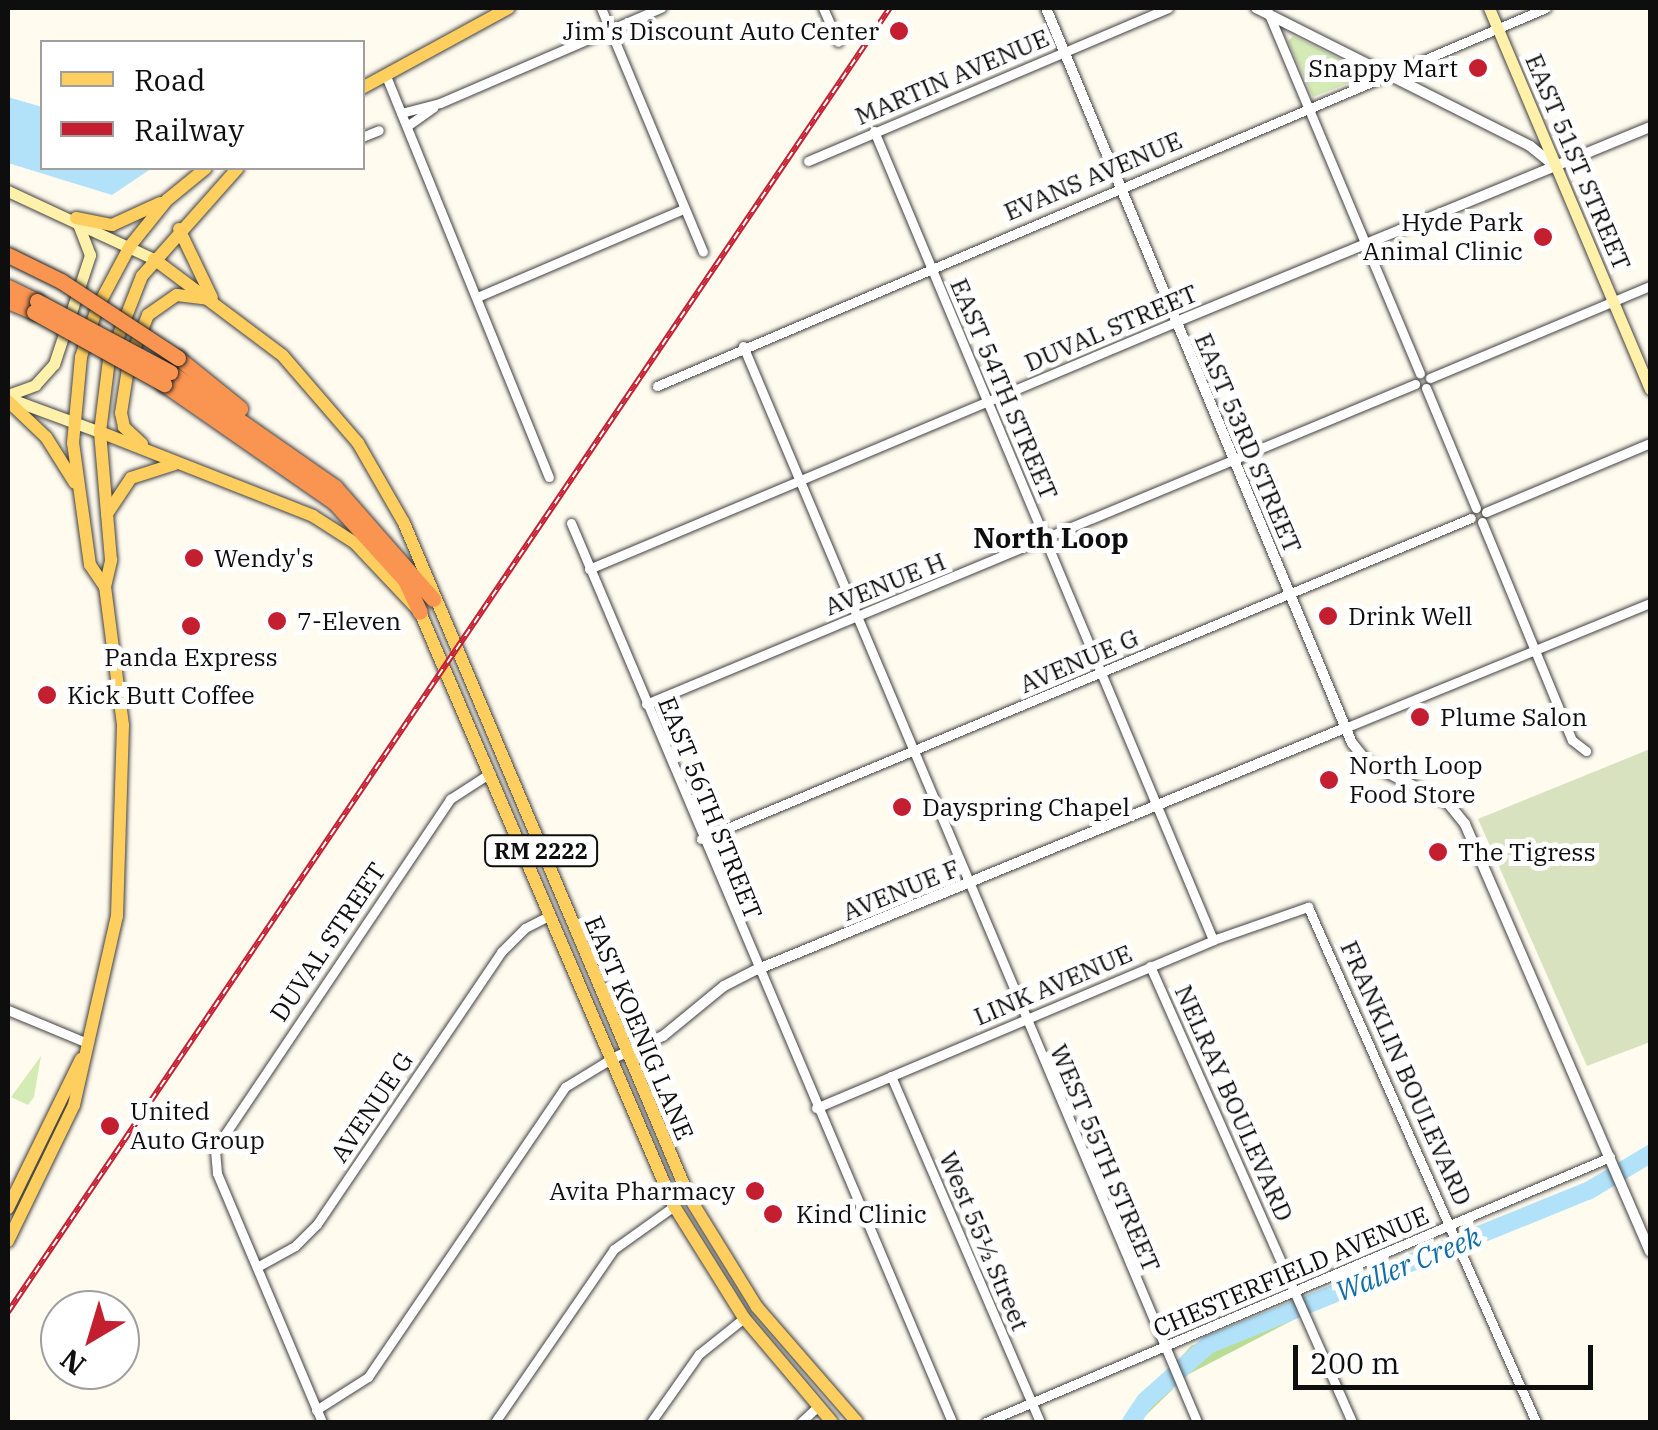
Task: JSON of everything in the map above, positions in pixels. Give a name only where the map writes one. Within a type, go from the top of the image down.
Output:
[{"type":"highway","points":[[8,254],[62,280],[170,372]]},
{"type":"highway","name":"RM 2222","points":[[8,288],[36,306],[170,372],[276,441],[375,526],[433,599]]},
{"type":"highway","name":"RM 2222","points":[[8,301],[36,306]]},
{"type":"highway","name":"RM 2222","points":[[170,372],[334,502],[405,580],[420,612]]},
{"type":"main road","points":[[365,86],[508,8]]},
{"type":"main road","name":"EAST 51ST STREET","points":[[1489,8],[1650,389]]},
{"type":"main road","points":[[105,587],[90,565],[73,422],[88,332],[130,246],[166,200],[204,170]]},
{"type":"main road","points":[[8,1240],[74,1105],[81,1059],[117,916],[124,826],[122,726],[105,587],[111,560],[100,432],[114,340],[154,259],[236,170]]},
{"type":"main road","points":[[8,191],[76,218],[154,259]]},
{"type":"main road","points":[[76,218],[112,225],[166,200]]},
{"type":"main road","points":[[8,398],[35,386],[54,364],[90,255],[76,218]]},
{"type":"main road","points":[[178,229],[213,300]]},
{"type":"main road","name":"EAST KOENIG LANE","points":[[154,259],[213,300],[328,402],[393,502],[624,1053],[690,1197],[757,1307],[857,1422]]},
{"type":"main road","points":[[180,464],[124,427],[129,362],[156,304],[177,294],[213,300]]},
{"type":"main road","points":[[8,398],[180,464]]},
{"type":"main road","points":[[8,398],[46,437],[78,489]]},
{"type":"main road","points":[[106,516],[131,478],[180,464]]},
{"type":"main road","name":"EAST KOENIG LANE","points":[[180,464],[313,516],[356,543],[420,612],[674,1206]]},
{"type":"main road","points":[[8,1208],[81,1059]]},
{"type":"main road","name":"RM 2222","points":[[674,1206],[744,1318],[832,1422]]},
{"type":"street","points":[[601,8],[702,252]]},
{"type":"street","points":[[401,113],[440,103],[661,8]]},
{"type":"street","points":[[823,8],[838,42]]},
{"type":"street","name":"EAST 53RD STREET","points":[[1046,8],[1346,728],[1368,763],[1448,803],[1465,824],[1610,1158]]},
{"type":"street","name":"MARTIN AVENUE","points":[[808,161],[1168,8]]},
{"type":"street","points":[[1256,8],[1267,10],[1530,146],[1555,166]]},
{"type":"street","name":"EVANS AVENUE","points":[[657,386],[930,265],[1546,8]]},
{"type":"street","points":[[1267,10],[1425,380],[1572,740],[1586,751]]},
{"type":"street","points":[[386,76],[549,477]]},
{"type":"street","points":[[406,126],[440,103]]},
{"type":"street","name":"DUVAL STREET","points":[[589,569],[1650,127]]},
{"type":"street","points":[[365,136],[380,130]]},
{"type":"street","name":"EAST 54TH STREET","points":[[874,131],[1213,940]]},
{"type":"street","points":[[477,297],[683,209]]},
{"type":"street","points":[[1425,380],[1650,286]]},
{"type":"street","name":"WEST 55TH STREET","points":[[743,346],[967,886],[1197,1422]]},
{"type":"street","name":"AVENUE H","points":[[646,704],[1425,380]]},
{"type":"street","name":"AVENUE G","points":[[702,839],[1650,443]]},
{"type":"street","name":"EAST 56TH STREET","points":[[571,523],[756,970],[952,1422]]},
{"type":"street","name":"AVENUE F","points":[[316,1410],[368,1377],[566,1088],[609,1060],[663,1036],[724,986],[1650,603]]},
{"type":"street","name":"DUVAL STREET","points":[[257,1266],[217,1173],[215,1149],[450,799],[490,773]]},
{"type":"street","name":"LINK AVENUE","points":[[816,1108],[1213,940],[1308,907]]},
{"type":"street","name":"FRANKLIN BOULEVARD","points":[[1308,907],[1536,1422]]},
{"type":"street","name":"AVENUE G","points":[[257,1266],[295,1246],[317,1224],[501,952],[549,916]]},
{"type":"street","name":"NELRAY BOULEVARD","points":[[1150,966],[1352,1422]]},
{"type":"street","points":[[8,1010],[85,1042]]},
{"type":"street","name":"West 55½ Street","points":[[891,1076],[1040,1422]]},
{"type":"street","points":[[1610,1158],[1650,1252]]},
{"type":"street","name":"CHESTERFIELD AVENUE","points":[[986,1422],[1610,1158]]},
{"type":"street","points":[[494,1422],[614,1249],[674,1206]]},
{"type":"street","points":[[1638,1222],[1650,1217]]},
{"type":"street","points":[[257,1266],[322,1422]]},
{"type":"street","points":[[651,1422],[699,1354],[744,1318]]},
{"type":"street","points":[[801,1422],[818,1407]]},
{"type":"green space","points":[[1293,36],[1367,72],[1367,76],[1313,97],[1288,41]]},
{"type":"green space","points":[[1650,749],[1650,1042],[1587,1066],[1478,819]]},
{"type":"green space","points":[[41,1056],[34,1097],[28,1105],[11,1097]]},
{"type":"green space","points":[[1289,1304],[1295,1319],[1187,1375],[1180,1358],[1191,1346]]},
{"type":"green space","points":[[1166,1373],[1173,1389],[1139,1422],[1123,1422],[1131,1406]]},
{"type":"water","points":[[8,97],[40,106],[40,170],[149,170],[112,195],[8,163]]},
{"type":"waterway","name":"Waller Creek","points":[[1131,1422],[1145,1401],[1208,1345],[1588,1191],[1650,1154]]},
{"type":"railway","points":[[8,1312],[890,8]]},
{"type":"place","name":"Jim's Discount Auto Center","points":[[899,31]]},
{"type":"place","name":"Snappy Mart","points":[[1478,68]]},
{"type":"place","name":"Hyde Park Animal Clinic","points":[[1543,237]]},
{"type":"place","name":"Wendy's","points":[[194,558]]},
{"type":"place","name":"Drink Well","points":[[1328,616]]},
{"type":"place","name":"7-Eleven","points":[[277,621]]},
{"type":"place","name":"Panda Express","points":[[191,626]]},
{"type":"place","name":"Kick Butt Coffee","points":[[47,695]]},
{"type":"place","name":"Plume Salon","points":[[1420,717]]},
{"type":"place","name":"North Loop Food Store","points":[[1329,780]]},
{"type":"place","name":"Dayspring Chapel","points":[[902,807]]},
{"type":"place","name":"The Tigress","points":[[1438,852]]},
{"type":"place","name":"United Auto Group","points":[[110,1126]]},
{"type":"place","name":"Avita Pharmacy","points":[[755,1191]]},
{"type":"place","name":"Kind Clinic","points":[[773,1214]]},
{"type":"district","name":"North Loop","points":[[1051,538]]}]
